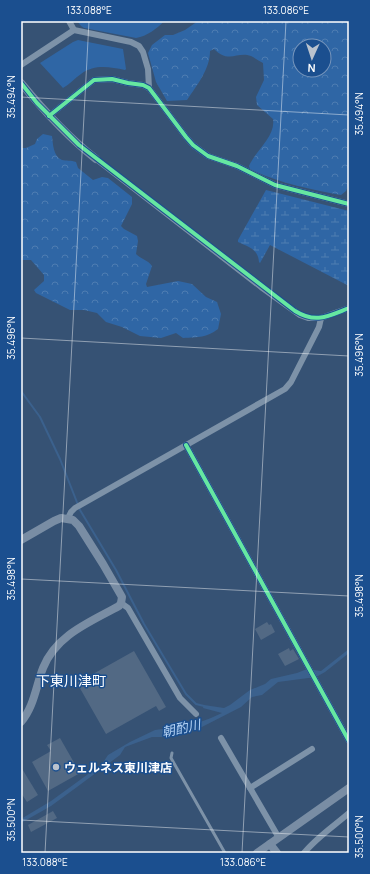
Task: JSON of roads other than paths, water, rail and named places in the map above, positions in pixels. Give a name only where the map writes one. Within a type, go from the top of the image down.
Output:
[{"type":"street","points":[[69,21],[74,30]]},
{"type":"street","points":[[21,65],[74,30],[131,42],[139,46],[143,52],[148,69],[149,88]]},
{"type":"street","points":[[49,116],[94,80],[112,79],[143,85],[149,88],[186,137],[208,156],[237,166],[275,185],[349,204]]},
{"type":"street","points":[[21,83],[49,116],[79,146],[295,312],[308,318],[321,318],[349,308]]},
{"type":"street","points":[[68,518],[71,512],[82,503],[286,389],[319,327],[321,318]]},
{"type":"street","points":[[186,445],[349,741]]},
{"type":"street","points":[[21,540],[61,518],[68,518],[72,520],[79,526],[122,597],[119,606],[67,636],[55,647],[43,668],[28,712],[21,722]]},
{"type":"street","points":[[121,603],[128,608],[180,698],[196,714]]},
{"type":"street","points":[[221,738],[279,838]]},
{"type":"street","points":[[250,788],[312,749]]},
{"type":"street","points":[[257,853],[349,788]]},
{"type":"street","points":[[304,853],[316,840],[349,813]]},
{"type":"street","points":[[270,844],[277,853]]},
{"type":"lane","points":[[172,753],[171,758],[225,853]]},
{"type":"water","name":"朝酌川","points":[[349,649],[349,653],[325,672],[316,677],[278,682],[262,695],[252,697],[241,707],[196,730],[183,731],[165,737],[152,737],[125,747],[120,755],[51,806],[21,823],[21,819],[51,801],[102,764],[108,755],[130,742],[155,730],[192,725],[211,718],[222,713],[203,708],[204,705],[224,708],[250,690],[265,684],[271,679],[307,669],[321,671]]},
{"type":"waterway","points":[[21,391],[40,417],[60,459],[80,510],[116,570],[144,624],[186,694],[196,704],[204,706]]},
{"type":"place","name":"ウェルネス東川津店","points":[[56,767]]},
{"type":"district","name":"下東川津町","points":[[71,680]]}]
